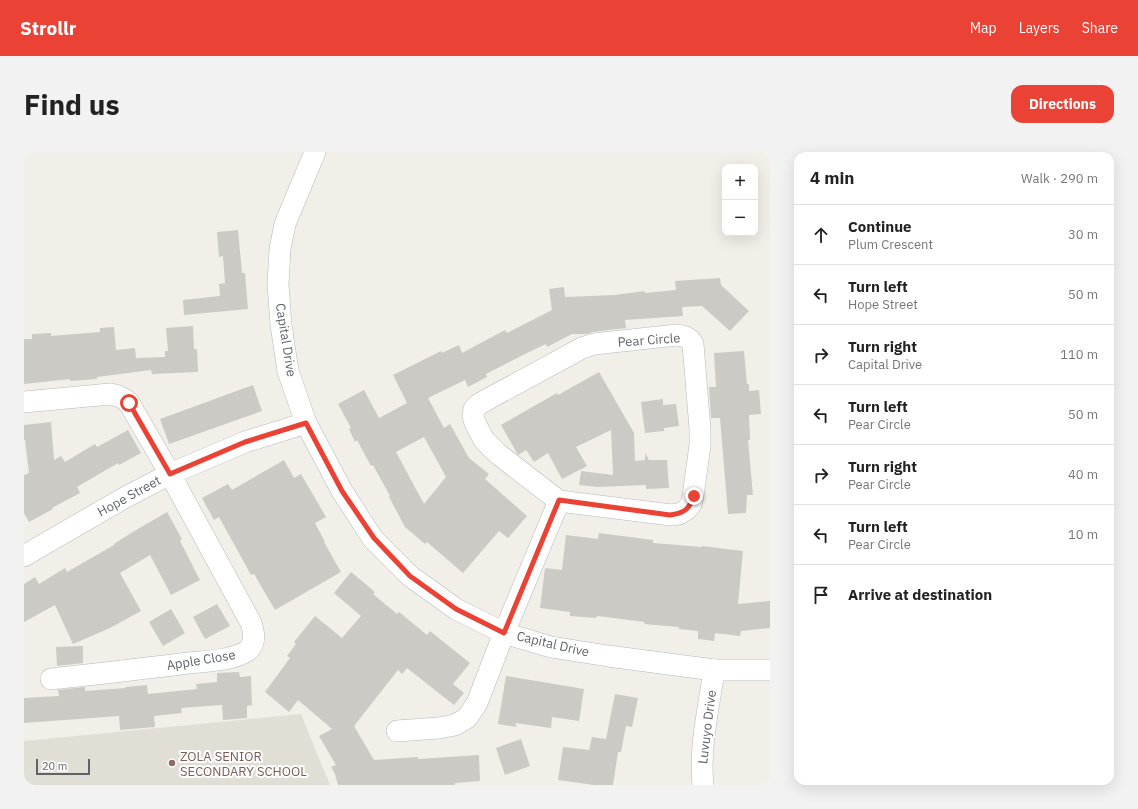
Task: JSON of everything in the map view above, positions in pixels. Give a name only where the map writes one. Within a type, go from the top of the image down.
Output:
[{"type":"street","name":"Capital Drive","points":[[315,152],[285,224],[280,249],[278,284],[281,326],[288,372],[306,423],[342,491],[374,538],[410,576],[456,609],[504,633],[551,647],[608,656],[714,670],[770,670]]},
{"type":"street","name":"Pear Circle","points":[[677,335],[690,338],[693,344],[700,445],[694,496],[686,510],[679,514],[670,515],[559,500],[498,454],[484,440],[473,416],[474,409],[478,404],[582,348],[594,344],[677,335]]},
{"type":"street","name":"Apple Close","points":[[24,402],[110,394],[125,398],[170,474],[251,623],[255,634],[254,642],[249,650],[237,656],[50,679]]},
{"type":"street","name":"Hope Street","points":[[24,556],[124,498],[170,474],[245,442],[306,423]]},
{"type":"street","points":[[397,731],[439,728],[455,725],[467,718],[477,703],[559,500]]},
{"type":"street","name":"Luvuyo Drive","points":[[703,785],[701,770],[702,751],[714,670]]},
{"type":"shaded area","name":"ZOLA SENIOR SECONDARY SCHOOL","points":[[301,714],[330,785],[24,785],[24,741]]},
{"type":"building","points":[[238,230],[242,273],[245,273],[248,309],[184,315],[183,300],[220,296],[219,284],[225,283],[223,256],[219,257],[217,232]]},
{"type":"building","points":[[720,278],[721,285],[749,311],[730,331],[702,306],[682,307],[683,316],[625,320],[626,328],[587,334],[572,334],[547,347],[546,344],[527,353],[486,374],[487,377],[468,387],[465,380],[428,398],[444,428],[450,424],[469,458],[489,474],[485,479],[527,516],[508,538],[499,531],[463,573],[427,542],[425,544],[405,527],[373,465],[371,466],[357,440],[355,442],[349,429],[351,428],[338,404],[364,390],[379,418],[407,403],[393,375],[441,351],[442,353],[459,345],[462,353],[505,330],[507,333],[552,310],[549,289],[564,287],[565,297],[614,295],[645,291],[645,293],[676,290],[675,281]],"holes":[[[424,437],[446,477],[424,504],[396,452]]]},
{"type":"building","points":[[193,326],[194,349],[197,349],[198,372],[152,374],[151,370],[97,377],[97,379],[70,381],[70,379],[24,384],[24,339],[32,339],[32,334],[51,333],[51,336],[100,332],[100,328],[114,327],[116,350],[135,348],[136,358],[165,357],[165,351],[168,351],[166,328]]},
{"type":"building","points":[[744,351],[747,384],[749,384],[749,391],[759,390],[761,414],[749,415],[750,440],[748,440],[753,495],[747,495],[746,513],[728,514],[720,418],[711,418],[709,387],[716,387],[714,353]]},
{"type":"building","points":[[599,372],[634,433],[635,461],[645,460],[645,453],[649,460],[667,460],[669,488],[646,489],[646,485],[597,487],[579,485],[581,471],[613,475],[611,430],[576,447],[587,466],[562,479],[548,453],[534,462],[526,450],[518,455],[501,425],[557,393],[558,395]]},
{"type":"building","points":[[253,385],[262,411],[169,444],[160,419]]},
{"type":"building","points":[[663,399],[663,405],[676,404],[679,426],[664,428],[664,431],[645,433],[641,402]]},
{"type":"building","points":[[51,422],[54,460],[61,456],[65,462],[95,444],[97,447],[128,430],[141,453],[119,465],[118,463],[77,487],[80,493],[29,522],[24,513],[24,475],[29,473],[24,440],[24,425]]},
{"type":"building","points":[[284,460],[294,478],[301,474],[326,517],[315,523],[341,572],[275,610],[254,574],[251,575],[219,517],[214,520],[202,498],[228,484],[232,490]]},
{"type":"building","points":[[167,512],[182,539],[180,541],[200,580],[171,595],[150,555],[120,573],[141,611],[110,628],[73,644],[55,605],[24,622],[24,584],[35,577],[39,584],[65,568],[67,572]]},
{"type":"building","points":[[599,533],[653,540],[653,543],[702,546],[743,551],[738,604],[770,601],[770,628],[741,631],[740,636],[715,633],[714,641],[698,639],[698,631],[679,629],[679,627],[644,624],[645,622],[597,616],[596,618],[570,616],[570,612],[540,608],[545,568],[562,570],[566,535],[598,539]]},
{"type":"building","points":[[351,572],[375,592],[373,594],[397,614],[399,612],[427,635],[430,631],[470,663],[453,684],[464,693],[454,705],[407,668],[402,674],[398,670],[354,726],[374,760],[479,755],[480,781],[455,783],[455,785],[338,785],[331,767],[336,765],[319,736],[332,729],[298,700],[289,712],[265,692],[290,658],[287,656],[296,644],[294,642],[315,616],[342,638],[361,616],[334,593]]},
{"type":"building","points":[[217,604],[230,626],[205,639],[193,617]]},
{"type":"building","points":[[171,609],[185,633],[163,646],[149,622]]},
{"type":"building","points":[[83,646],[83,663],[57,666],[56,647]]},
{"type":"building","points":[[239,672],[240,677],[251,676],[252,705],[247,706],[247,718],[223,720],[222,705],[181,708],[182,713],[154,716],[155,727],[120,730],[119,716],[24,723],[24,698],[59,696],[58,690],[85,687],[85,691],[147,685],[148,694],[197,689],[196,684],[217,682],[217,673]]},
{"type":"building","points":[[506,676],[584,689],[579,721],[552,717],[551,728],[515,723],[517,727],[498,724]]},
{"type":"building","points":[[615,694],[638,698],[632,727],[626,726],[621,752],[618,752],[613,785],[594,785],[558,780],[563,747],[589,750],[592,737],[606,739]]},
{"type":"building","points":[[521,739],[530,766],[505,775],[496,748]]},
{"type":"place","name":"ZOLA SENIOR SECONDARY SCHOOL","points":[[172,763]]},
{"type":"route","points":[[129,403],[170,474],[208,456],[245,442],[306,423],[342,491],[374,538],[410,576],[456,609],[504,633],[559,500],[670,515],[679,514],[686,510],[694,496]]}]
